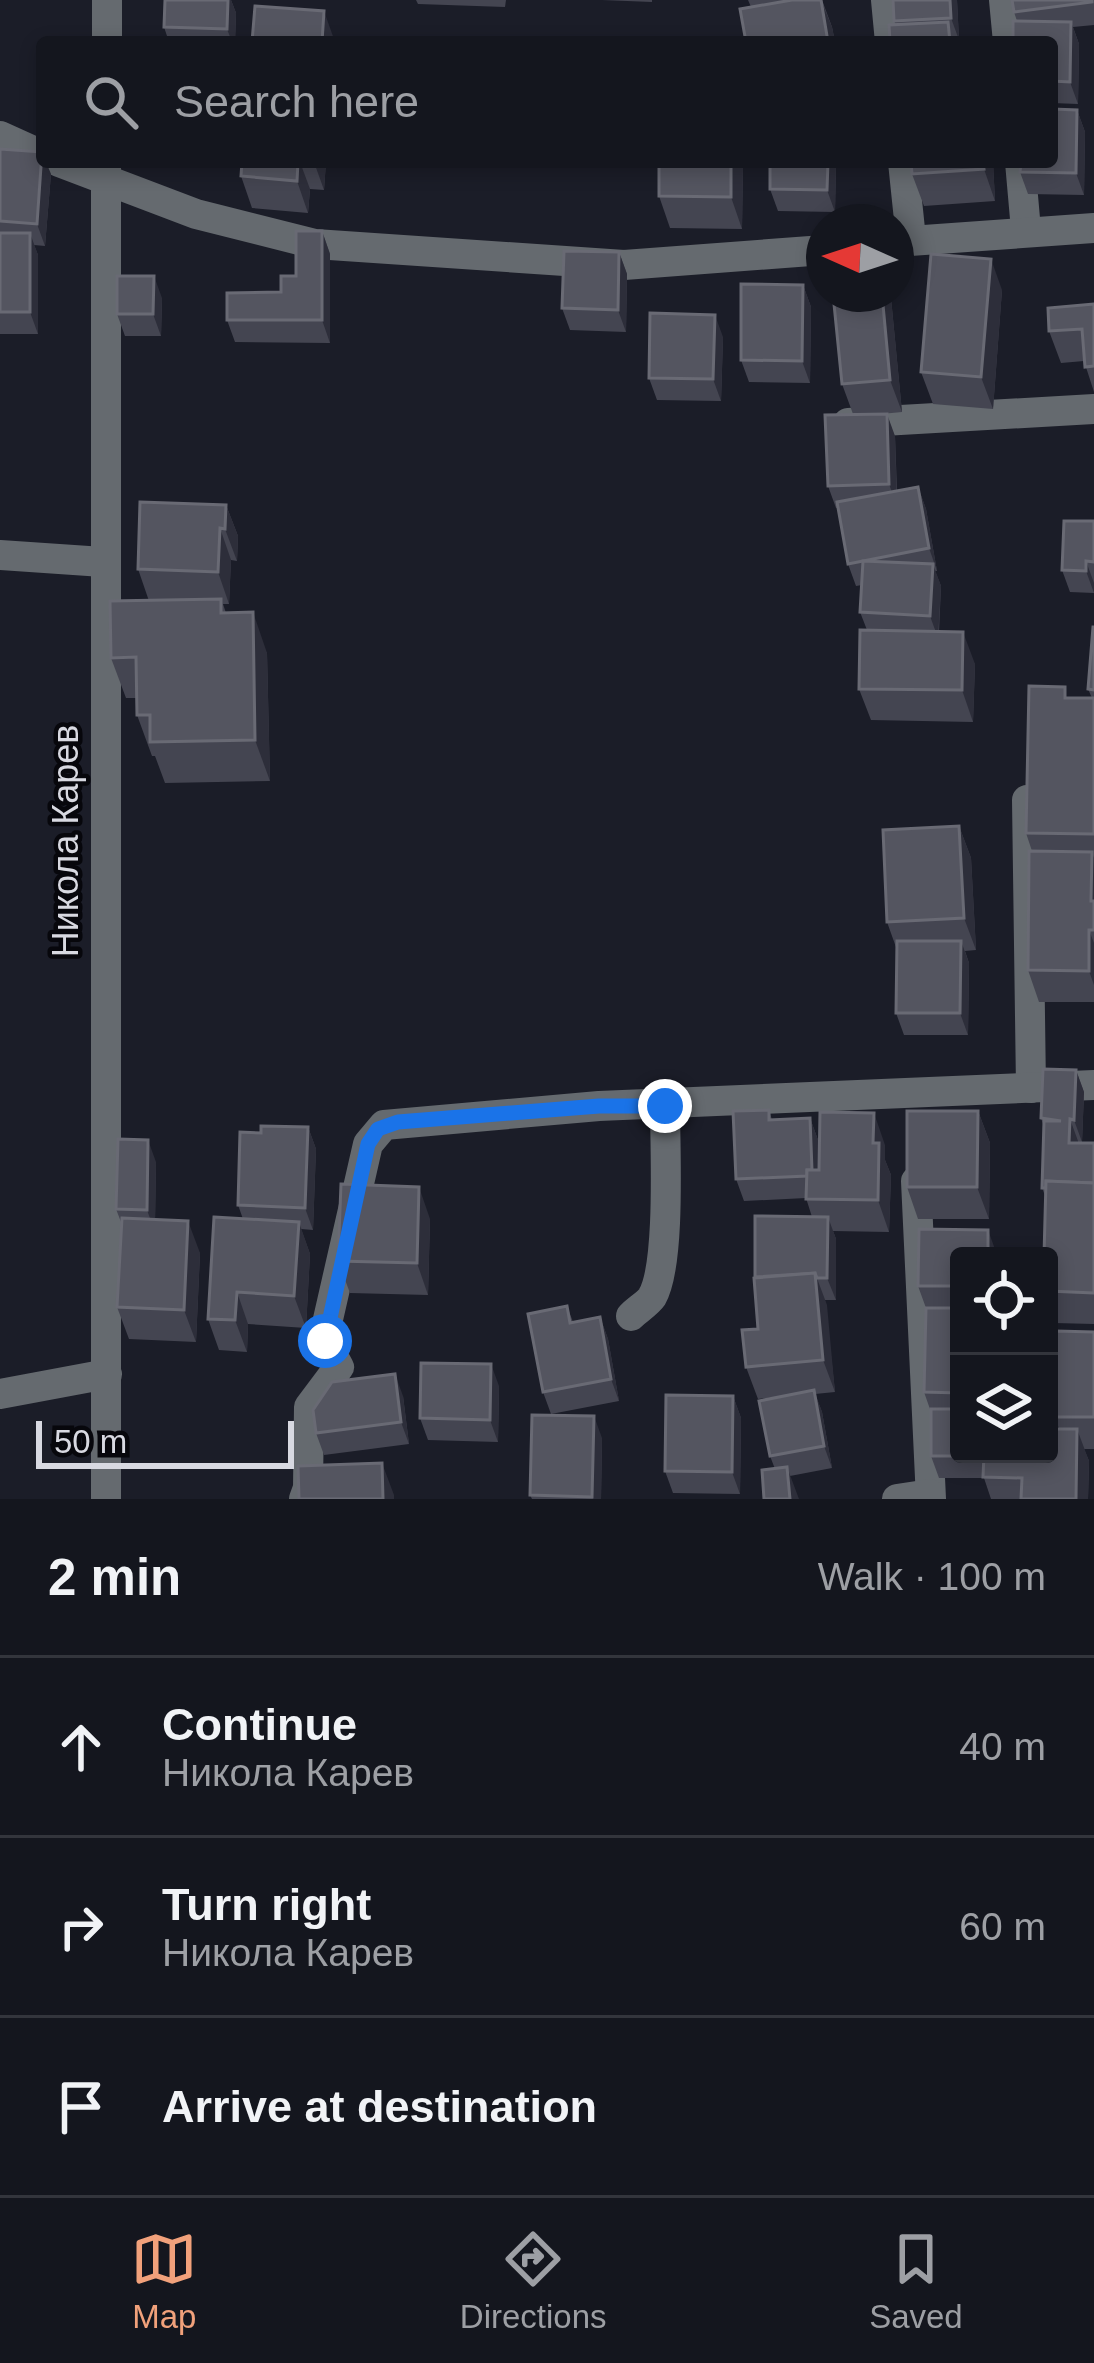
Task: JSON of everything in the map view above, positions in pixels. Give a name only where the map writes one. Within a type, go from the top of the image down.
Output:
[{"type":"street","points":[[107,0],[107,36]]},
{"type":"street","points":[[886,0],[889,36]]},
{"type":"street","points":[[1004,0],[1007,36]]},
{"type":"street","points":[[0,136],[36,151]]},
{"type":"street","points":[[903,168],[904,204]]},
{"type":"street","points":[[1021,168],[1026,230]]},
{"type":"street","points":[[106,172],[196,214],[315,244],[625,266],[806,251]]},
{"type":"street","name":"Никола Карев","points":[[106,172],[106,1499]]},
{"type":"street","points":[[914,239],[1094,228]]},
{"type":"street","points":[[845,424],[1094,410]]},
{"type":"street","points":[[0,555],[103,562]]},
{"type":"street","points":[[1027,795],[1031,1088]]},
{"type":"street","points":[[304,1499],[309,1407],[339,1367],[325,1341],[326,1328],[373,1134],[398,1122],[599,1106],[914,1119],[1031,1088],[1094,1085]]},
{"type":"street","points":[[631,1316],[652,1297],[658,1273],[664,1226],[665,1106]]},
{"type":"street","points":[[897,1499],[930,1496],[914,1119]]},
{"type":"street","points":[[0,1394],[107,1374]]},
{"type":"building","points":[[165,0],[228,0],[227,29],[164,27]]},
{"type":"building","points":[[821,0],[827,36],[745,36],[740,9]]},
{"type":"building","points":[[893,0],[950,0],[951,18],[894,21]]},
{"type":"building","points":[[1012,0],[1092,0],[1092,2],[1014,12]]},
{"type":"building","points":[[255,6],[324,11],[322,36],[252,36]]},
{"type":"building","points":[[1013,21],[1071,22],[1070,82],[1058,81],[1058,36],[1013,36]]},
{"type":"building","points":[[948,22],[949,36],[890,36],[889,25]]},
{"type":"building","points":[[1058,109],[1077,110],[1076,173],[1020,172],[1020,168],[1058,168]]},
{"type":"building","points":[[0,149],[36,152],[36,168],[41,168],[37,224],[0,221]]},
{"type":"building","points":[[242,168],[298,168],[297,181],[241,176]]},
{"type":"building","points":[[659,168],[731,168],[731,197],[659,196]]},
{"type":"building","points":[[770,168],[828,168],[827,190],[770,189]]},
{"type":"building","points":[[912,168],[984,169],[912,174]]},
{"type":"building","points":[[296,231],[322,231],[322,320],[227,320],[227,293],[281,292],[281,276],[296,276]]},
{"type":"building","points":[[0,233],[30,233],[30,312],[0,312]]},
{"type":"building","points":[[564,251],[619,252],[618,310],[562,308]]},
{"type":"building","points":[[931,254],[991,259],[981,377],[921,372]]},
{"type":"building","points":[[117,276],[154,276],[153,314],[117,314]]},
{"type":"building","points":[[741,284],[803,285],[802,361],[741,360]]},
{"type":"building","points":[[1094,304],[1094,366],[1085,367],[1082,329],[1049,331],[1048,308]]},
{"type":"building","points":[[835,312],[884,312],[890,380],[842,384]]},
{"type":"building","points":[[650,313],[715,315],[713,379],[649,378]]},
{"type":"building","points":[[887,414],[889,484],[828,486],[825,415]]},
{"type":"building","points":[[918,487],[929,548],[848,564],[837,502]]},
{"type":"building","points":[[140,502],[226,505],[218,572],[138,569]]},
{"type":"building","points":[[1064,521],[1094,521],[1094,562],[1086,561],[1086,571],[1062,570]]},
{"type":"building","points":[[863,561],[933,564],[930,616],[860,612]]},
{"type":"building","points":[[221,599],[221,613],[253,612],[255,740],[150,742],[150,715],[137,715],[136,657],[111,658],[110,601]]},
{"type":"building","points":[[1094,627],[1094,690],[1088,689]]},
{"type":"building","points":[[860,630],[963,632],[962,690],[859,689]]},
{"type":"building","points":[[1029,686],[1065,687],[1065,698],[1094,698],[1094,834],[1026,833]]},
{"type":"building","points":[[959,826],[964,918],[887,922],[883,830]]},
{"type":"building","points":[[1029,851],[1092,852],[1094,930],[1089,930],[1089,971],[1028,970]]},
{"type":"building","points":[[897,941],[961,941],[960,1013],[896,1013]]},
{"type":"building","points":[[1043,1069],[1076,1070],[1069,1143],[1094,1143],[1094,1183],[1046,1181],[1042,1188],[1044,1121],[1061,1121],[1041,1118]]},
{"type":"building","points":[[769,1110],[769,1120],[810,1118],[812,1170],[807,1170],[807,1176],[736,1179],[733,1111]]},
{"type":"building","points":[[907,1111],[978,1111],[977,1187],[907,1187]]},
{"type":"building","points":[[820,1112],[874,1113],[873,1143],[879,1143],[878,1200],[806,1199],[807,1170],[819,1170]]},
{"type":"building","points":[[261,1126],[308,1127],[305,1208],[238,1205],[240,1132],[261,1133]]},
{"type":"building","points":[[118,1139],[148,1140],[147,1210],[116,1209]]},
{"type":"building","points":[[1046,1181],[1094,1183],[1094,1293],[1058,1291],[1058,1247],[1044,1247]]},
{"type":"building","points":[[341,1184],[419,1187],[417,1263],[338,1261]]},
{"type":"building","points":[[755,1216],[828,1217],[827,1278],[817,1278],[815,1273],[755,1277]]},
{"type":"building","points":[[214,1217],[299,1222],[294,1296],[237,1292],[235,1320],[208,1319]]},
{"type":"building","points":[[122,1218],[188,1221],[184,1310],[117,1307]]},
{"type":"building","points":[[919,1229],[988,1230],[988,1247],[950,1247],[950,1286],[918,1286]]},
{"type":"building","points":[[815,1273],[823,1360],[746,1367],[742,1330],[758,1329],[754,1278]]},
{"type":"building","points":[[567,1306],[570,1323],[600,1317],[611,1379],[543,1392],[528,1314]]},
{"type":"building","points":[[926,1308],[950,1308],[950,1393],[924,1392]]},
{"type":"building","points":[[1058,1331],[1094,1332],[1094,1417],[1058,1417]]},
{"type":"building","points":[[421,1363],[491,1364],[490,1420],[420,1418]]},
{"type":"building","points":[[395,1374],[401,1422],[316,1433],[313,1410],[332,1382]]},
{"type":"building","points":[[814,1390],[824,1446],[770,1456],[759,1401]]},
{"type":"building","points":[[666,1395],[733,1396],[732,1472],[665,1471]]},
{"type":"building","points":[[931,1409],[950,1409],[950,1456],[931,1456]]},
{"type":"building","points":[[532,1415],[594,1416],[592,1497],[530,1495]]},
{"type":"building","points":[[1058,1429],[1077,1429],[1076,1499],[1021,1499],[1022,1478],[983,1477],[984,1463],[1058,1463]]},
{"type":"building","points":[[382,1463],[383,1499],[299,1499],[298,1466]]},
{"type":"building","points":[[787,1467],[790,1499],[764,1499],[762,1470]]},
{"type":"route","points":[[325,1341],[368,1144],[378,1129],[398,1122],[599,1106],[665,1106]]}]
